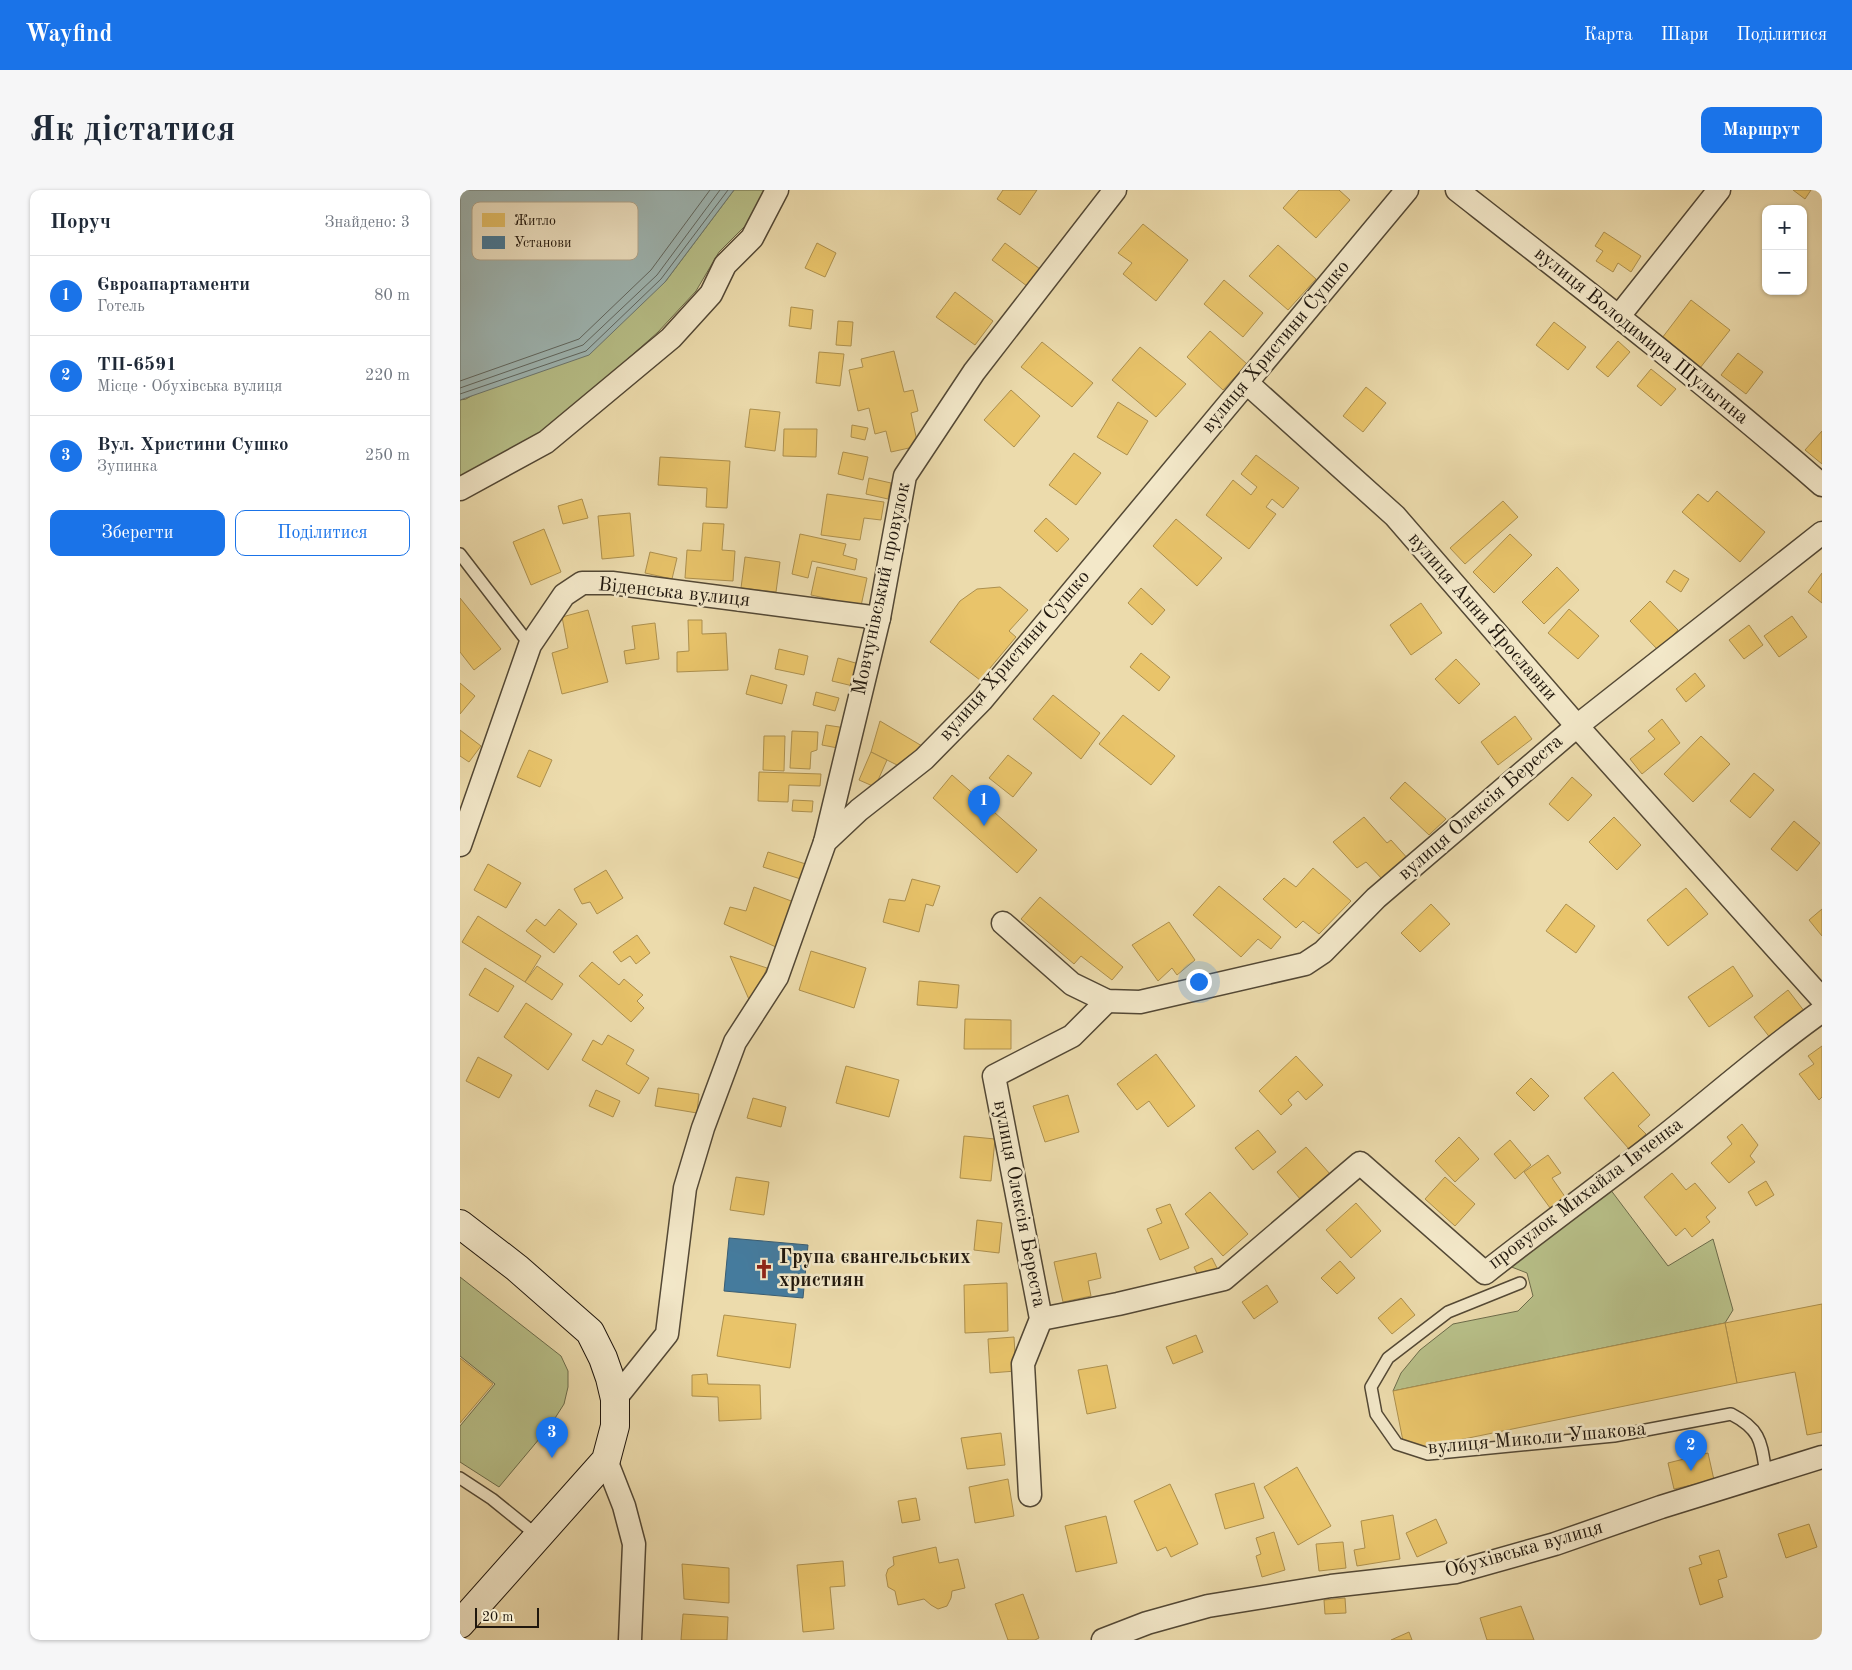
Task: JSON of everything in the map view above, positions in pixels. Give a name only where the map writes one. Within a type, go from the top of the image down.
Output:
[{"type":"street","points":[[460,489],[546,442],[671,338],[710,294],[725,265],[752,238],[777,190]]},
{"type":"street","name":"Мовчунівський провулок","points":[[825,842],[879,618],[905,476],[974,372],[1115,190]]},
{"type":"street","name":"вулиця Христини Сушко","points":[[615,1399],[667,1334],[685,1188],[702,1128],[735,1042],[777,977],[825,842],[859,810],[924,759],[982,700],[1407,190]]},
{"type":"street","name":"вулиця Володимира Шульгина","points":[[1457,190],[1619,316],[1780,448],[1822,486]]},
{"type":"street","points":[[1619,316],[1719,190]]},
{"type":"street","name":"вулиця Анни Ярославни","points":[[1247,383],[1394,516],[1577,726],[1822,999]]},
{"type":"street","name":"вулиця Олексія Береста","points":[[1003,923],[1072,984],[1107,1001],[1140,1002],[1305,964],[1323,952],[1376,898],[1577,726],[1822,533]]},
{"type":"street","name":"Віденська вулиця","points":[[460,845],[530,645],[564,595],[582,583],[612,583],[879,618]]},
{"type":"street","name":"вулиця Олексія Береста","points":[[1030,1495],[1023,1364],[1041,1319],[994,1076],[1072,1036],[1107,1001]]},
{"type":"street","name":"провулок Михайла Івченка","points":[[1041,1319],[1118,1304],[1224,1279],[1360,1163],[1485,1273],[1557,1216],[1659,1140],[1779,1041],[1822,1011]]},
{"type":"street","points":[[460,1224],[517,1268],[590,1332],[603,1358],[615,1399],[615,1426],[606,1460],[460,1624]]},
{"type":"street","name":"Обухівська вулиця","points":[[1102,1640],[1148,1623],[1208,1606],[1331,1586],[1456,1572],[1555,1544],[1661,1507],[1822,1456]]},
{"type":"street","points":[[606,1460],[624,1506],[634,1544],[630,1640]]},
{"type":"lane","points":[[460,554],[530,645]]},
{"type":"lane","points":[[1485,1273],[1497,1293]]},
{"type":"lane","name":"вулиця Миколи Ушакова","points":[[1520,1283],[1448,1312],[1388,1358],[1371,1387],[1376,1414],[1397,1444],[1428,1454],[1614,1436],[1731,1414],[1747,1422],[1760,1438],[1766,1474]]},
{"type":"lane","points":[[460,1478],[492,1499],[539,1537]]},
{"type":"green space","points":[[734,190],[765,190],[748,223],[719,252],[696,291],[658,332],[545,432],[460,478],[460,400],[466,399],[665,282]]},
{"type":"green space","points":[[1610,1189],[1668,1266],[1713,1239],[1733,1310],[1725,1323],[1393,1391],[1401,1373],[1420,1350],[1453,1324],[1518,1311],[1533,1296],[1527,1273],[1509,1266]]},
{"type":"green space","points":[[460,1277],[561,1356],[568,1371],[568,1387],[564,1404],[550,1426],[499,1487],[460,1462],[460,1426],[495,1384],[460,1356]]},
{"type":"water","points":[[460,190],[734,190],[665,282],[589,355],[460,400]]},
{"type":"building: Житло","points":[[1003,190],[1037,190],[1020,215],[997,199]]},
{"type":"building: Житло","points":[[1299,190],[1339,190],[1350,200],[1316,238],[1283,208]]},
{"type":"building: Житло","points":[[1793,190],[1811,190],[1805,199]]},
{"type":"building: Житло","points":[[1143,224],[1188,260],[1156,301],[1123,274],[1132,263],[1118,253]]},
{"type":"building: Житло","points":[[1604,232],[1641,256],[1631,272],[1618,263],[1613,272],[1596,261],[1603,251],[1595,246]]},
{"type":"building: Житло","points":[[817,243],[836,253],[825,277],[805,268]]},
{"type":"building: Житло","points":[[1005,243],[1040,269],[1027,286],[992,260]]},
{"type":"building: Житло","points":[[1278,245],[1316,279],[1288,310],[1249,276]]},
{"type":"building: Житло","points":[[1224,280],[1263,313],[1243,337],[1204,304]]},
{"type":"building: Житло","points":[[955,292],[993,321],[975,345],[936,317]]},
{"type":"building: Житло","points":[[1691,300],[1730,330],[1700,368],[1662,338]]},
{"type":"building: Житло","points":[[791,307],[813,310],[811,329],[789,326]]},
{"type":"building: Житло","points":[[838,321],[853,322],[851,346],[836,345]]},
{"type":"building: Житло","points":[[1554,322],[1586,347],[1568,370],[1536,345]]},
{"type":"building: Житло","points":[[1210,331],[1247,364],[1223,390],[1187,357]]},
{"type":"building: Житло","points":[[1618,341],[1630,352],[1608,377],[1596,367]]},
{"type":"building: Житло","points":[[1042,342],[1093,383],[1072,407],[1021,367]]},
{"type":"building: Житло","points":[[1140,347],[1186,384],[1156,417],[1112,380]]},
{"type":"building: Житло","points":[[894,351],[904,392],[913,390],[918,411],[911,413],[918,446],[891,452],[886,431],[875,434],[869,408],[858,411],[849,370],[863,367],[861,359]]},
{"type":"building: Житло","points":[[819,352],[844,354],[840,386],[816,383]]},
{"type":"building: Житло","points":[[1738,353],[1763,372],[1746,394],[1721,375]]},
{"type":"building: Житло","points":[[1651,369],[1676,389],[1661,406],[1637,386]]},
{"type":"building: Житло","points":[[1366,387],[1386,403],[1363,432],[1343,416]]},
{"type":"building: Житло","points":[[1011,390],[1040,416],[1014,447],[984,420]]},
{"type":"building: Житло","points":[[1118,402],[1148,421],[1127,455],[1097,437]]},
{"type":"building: Житло","points":[[750,409],[780,412],[775,451],[745,447]]},
{"type":"building: Житло","points":[[852,425],[868,428],[865,440],[851,437]]},
{"type":"building: Житло","points":[[784,429],[817,429],[816,457],[783,456]]},
{"type":"building: Житло","points":[[1822,431],[1822,464],[1805,450]]},
{"type":"building: Житло","points":[[843,452],[868,457],[863,480],[838,474]]},
{"type":"building: Житло","points":[[1074,453],[1101,473],[1076,505],[1049,485]]},
{"type":"building: Житло","points":[[1256,455],[1299,488],[1283,508],[1272,499],[1266,507],[1276,514],[1249,549],[1206,515],[1233,480],[1251,495],[1257,487],[1241,474]]},
{"type":"building: Житло","points":[[660,457],[730,461],[727,508],[706,507],[707,488],[658,485]]},
{"type":"building: Житло","points":[[869,478],[891,483],[888,499],[866,494]]},
{"type":"building: Житло","points":[[1717,491],[1765,532],[1740,562],[1682,512],[1698,494],[1708,502]]},
{"type":"building: Житло","points":[[827,494],[884,502],[881,520],[864,518],[860,540],[821,535]]},
{"type":"building: Житло","points":[[582,499],[588,518],[563,524],[558,506]]},
{"type":"building: Житло","points":[[1503,501],[1518,517],[1465,564],[1450,548]]},
{"type":"building: Житло","points":[[630,513],[634,556],[602,559],[598,516]]},
{"type":"building: Житло","points":[[1046,518],[1069,539],[1057,552],[1034,531]]},
{"type":"building: Житло","points":[[1176,519],[1222,558],[1197,586],[1153,546]]},
{"type":"building: Житло","points":[[703,523],[724,524],[722,550],[735,551],[733,581],[685,578],[687,550],[701,551]]},
{"type":"building: Житло","points":[[544,529],[561,572],[531,585],[513,542]]},
{"type":"building: Житло","points":[[800,534],[846,544],[843,555],[857,559],[855,570],[812,561],[808,578],[792,574]]},
{"type":"building: Житло","points":[[1510,534],[1532,555],[1494,593],[1473,572]]},
{"type":"building: Житло","points":[[650,552],[677,558],[672,579],[645,573]]},
{"type":"building: Житло","points":[[745,557],[780,562],[776,592],[741,588]]},
{"type":"building: Житло","points":[[817,567],[867,578],[861,606],[811,595]]},
{"type":"building: Житло","points":[[1557,567],[1579,590],[1544,624],[1522,602]]},
{"type":"building: Житло","points":[[1674,570],[1689,579],[1681,592],[1666,582]]},
{"type":"building: Житло","points":[[1822,573],[1822,603],[1808,592]]},
{"type":"building: Житло","points":[[1000,587],[1028,610],[1009,631],[1016,637],[980,680],[930,642],[960,601],[977,589]]},
{"type":"building: Житло","points":[[1141,588],[1165,610],[1152,625],[1128,603]]},
{"type":"building: Житло","points":[[460,598],[501,649],[474,670],[460,652]]},
{"type":"building: Житло","points":[[1650,601],[1678,630],[1658,650],[1630,621]]},
{"type":"building: Житло","points":[[1421,603],[1442,633],[1411,655],[1390,625]]},
{"type":"building: Житло","points":[[1569,609],[1599,636],[1578,659],[1548,633]]},
{"type":"building: Житло","points":[[588,610],[608,682],[562,694],[552,653],[568,648],[562,617]]},
{"type":"building: Житло","points":[[1792,616],[1807,637],[1779,657],[1764,636]]},
{"type":"building: Житло","points":[[688,620],[702,620],[702,634],[726,633],[728,670],[677,672],[677,652],[689,651]]},
{"type":"building: Житло","points":[[655,623],[659,659],[626,664],[624,651],[635,649],[632,626]]},
{"type":"building: Житло","points":[[1749,625],[1763,645],[1744,659],[1729,640]]},
{"type":"building: Житло","points":[[779,649],[808,656],[804,675],[775,669]]},
{"type":"building: Житло","points":[[1141,653],[1170,677],[1159,691],[1130,667]]},
{"type":"building: Житло","points":[[838,658],[859,664],[853,686],[832,681]]},
{"type":"building: Житло","points":[[1456,659],[1480,684],[1459,704],[1435,679]]},
{"type":"building: Житло","points":[[1695,673],[1705,686],[1686,702],[1676,689]]},
{"type":"building: Житло","points":[[751,675],[787,685],[782,704],[746,694]]},
{"type":"building: Житло","points":[[460,683],[475,696],[460,714]]},
{"type":"building: Житло","points":[[816,692],[839,698],[835,711],[813,705]]},
{"type":"building: Житло","points":[[1053,695],[1100,733],[1081,759],[1033,719]]},
{"type":"building: Житло","points":[[1123,715],[1175,756],[1151,785],[1099,744]]},
{"type":"building: Житло","points":[[1515,716],[1532,739],[1498,765],[1481,742]]},
{"type":"building: Житло","points":[[1662,719],[1680,743],[1642,774],[1630,759],[1655,739],[1648,731]]},
{"type":"building: Житло","points":[[880,721],[922,746],[901,767],[871,752]]},
{"type":"building: Житло","points":[[826,725],[846,728],[843,749],[822,745]]},
{"type":"building: Житло","points":[[460,730],[481,746],[469,762],[460,756]]},
{"type":"building: Житло","points":[[792,731],[818,732],[817,750],[811,752],[810,769],[790,768]]},
{"type":"building: Житло","points":[[764,736],[785,736],[784,771],[763,770]]},
{"type":"building: Житло","points":[[1701,736],[1730,764],[1693,802],[1664,774]]},
{"type":"building: Житло","points":[[529,750],[552,760],[540,787],[517,777]]},
{"type":"building: Житло","points":[[871,752],[887,760],[875,787],[859,780]]},
{"type":"building: Житло","points":[[1008,755],[1032,773],[1013,797],[989,778]]},
{"type":"building: Житло","points":[[759,772],[821,774],[820,786],[789,785],[788,802],[758,801]]},
{"type":"building: Житло","points":[[1754,773],[1774,790],[1750,818],[1730,801]]},
{"type":"building: Житло","points":[[952,775],[1037,850],[1017,873],[933,798]]},
{"type":"building: Житло","points":[[1572,777],[1592,795],[1568,821],[1549,804]]},
{"type":"building: Житло","points":[[1405,782],[1446,819],[1429,835],[1390,798]]},
{"type":"building: Житло","points":[[793,800],[813,801],[812,812],[792,811]]},
{"type":"building: Житло","points":[[1364,817],[1387,843],[1391,840],[1410,861],[1384,881],[1366,862],[1357,868],[1333,842]]},
{"type":"building: Житло","points":[[1614,817],[1641,845],[1617,870],[1589,842]]},
{"type":"building: Житло","points":[[1794,821],[1820,843],[1797,871],[1771,849]]},
{"type":"building: Житло","points":[[768,852],[812,866],[807,881],[763,867]]},
{"type":"building: Житло","points":[[488,864],[521,883],[506,908],[474,890]]},
{"type":"building: Житло","points":[[1313,868],[1351,901],[1319,934],[1303,921],[1296,928],[1263,899],[1284,878],[1296,887]]},
{"type":"building: Житло","points":[[606,870],[623,898],[597,914],[590,902],[582,904],[574,889]]},
{"type":"building: Житло","points":[[912,879],[940,886],[933,906],[926,904],[919,932],[883,922],[889,899],[905,901]]},
{"type":"building: Житло","points":[[1219,886],[1281,937],[1271,949],[1258,939],[1241,957],[1193,915]]},
{"type":"building: Житло","points":[[754,887],[794,902],[776,947],[724,924],[730,907],[746,911]]},
{"type":"building: Житло","points":[[1686,888],[1708,914],[1668,946],[1647,920]]},
{"type":"building: Житло","points":[[1040,897],[1123,967],[1112,980],[1081,956],[1074,964],[1021,919]]},
{"type":"building: Житло","points":[[1431,904],[1450,924],[1420,952],[1401,933]]},
{"type":"building: Житло","points":[[1566,904],[1595,926],[1576,953],[1546,931]]},
{"type":"building: Житло","points":[[559,909],[577,924],[554,953],[526,931],[536,919],[545,926]]},
{"type":"building: Житло","points":[[1822,909],[1822,936],[1809,920]]},
{"type":"building: Житло","points":[[478,916],[541,956],[525,982],[462,942]]},
{"type":"building: Житло","points":[[1169,922],[1195,960],[1177,975],[1172,968],[1158,981],[1132,945]]},
{"type":"building: Житло","points":[[637,935],[650,953],[636,964],[630,956],[621,962],[613,952]]},
{"type":"building: Житло","points":[[811,951],[866,968],[854,1008],[799,990]]},
{"type":"building: Житло","points":[[730,956],[767,968],[751,1004]]},
{"type":"building: Житло","points":[[592,962],[619,985],[624,979],[643,995],[637,1001],[644,1008],[631,1022],[579,976]]},
{"type":"building: Житло","points":[[537,966],[563,984],[552,1000],[525,982]]},
{"type":"building: Житло","points":[[1733,966],[1753,996],[1709,1027],[1688,997]]},
{"type":"building: Житло","points":[[485,968],[514,986],[498,1012],[469,995]]},
{"type":"building: Житло","points":[[919,981],[959,985],[957,1008],[917,1005]]},
{"type":"building: Житло","points":[[1788,990],[1805,1012],[1771,1039],[1754,1017]]},
{"type":"building: Житло","points":[[526,1003],[572,1034],[548,1070],[504,1037]]},
{"type":"building: Житло","points":[[965,1019],[1011,1020],[1011,1049],[964,1049]]},
{"type":"building: Житло","points":[[608,1035],[634,1050],[626,1064],[649,1078],[639,1094],[582,1060],[593,1040],[602,1045]]},
{"type":"building: Житло","points":[[1822,1046],[1822,1097],[1819,1100],[1799,1074],[1814,1064],[1808,1056]]},
{"type":"building: Житло","points":[[1156,1054],[1195,1106],[1168,1127],[1149,1101],[1137,1110],[1117,1084]]},
{"type":"building: Житло","points":[[1296,1056],[1323,1085],[1306,1100],[1298,1091],[1288,1100],[1292,1105],[1281,1115],[1259,1091]]},
{"type":"building: Житло","points":[[478,1057],[512,1075],[499,1098],[466,1081]]},
{"type":"building: Житло","points":[[846,1066],[899,1080],[889,1117],[836,1103]]},
{"type":"building: Житло","points":[[1613,1072],[1650,1115],[1638,1126],[1646,1134],[1629,1149],[1584,1098]]},
{"type":"building: Житло","points":[[1531,1078],[1549,1096],[1534,1111],[1516,1093]]},
{"type":"building: Житло","points":[[658,1088],[699,1094],[697,1113],[655,1106]]},
{"type":"building: Житло","points":[[596,1090],[620,1101],[613,1117],[589,1106]]},
{"type":"building: Житло","points":[[1068,1095],[1079,1132],[1045,1142],[1033,1106]]},
{"type":"building: Житло","points":[[753,1098],[786,1107],[781,1127],[747,1118]]},
{"type":"building: Житло","points":[[1742,1124],[1758,1145],[1750,1156],[1755,1162],[1729,1183],[1711,1163],[1732,1144],[1727,1137]]},
{"type":"building: Житло","points":[[1258,1130],[1276,1152],[1253,1170],[1235,1148]]},
{"type":"building: Житло","points":[[964,1136],[995,1139],[991,1181],[960,1178]]},
{"type":"building: Житло","points":[[1459,1137],[1479,1159],[1455,1182],[1435,1161]]},
{"type":"building: Житло","points":[[1510,1140],[1531,1165],[1515,1179],[1494,1154]]},
{"type":"building: Житло","points":[[1306,1147],[1330,1174],[1301,1200],[1277,1172]]},
{"type":"building: Житло","points":[[1548,1155],[1561,1173],[1552,1178],[1568,1201],[1553,1212],[1524,1172]]},
{"type":"building: Житло","points":[[1672,1173],[1686,1190],[1695,1183],[1716,1208],[1706,1217],[1710,1222],[1692,1237],[1685,1228],[1676,1236],[1644,1197]]},
{"type":"building: Житло","points":[[736,1177],[769,1182],[764,1215],[730,1210]]},
{"type":"building: Житло","points":[[1445,1177],[1475,1204],[1455,1226],[1425,1199]]},
{"type":"building: Житло","points":[[1766,1181],[1774,1195],[1756,1206],[1748,1192]]},
{"type":"building: Житло","points":[[1210,1192],[1248,1234],[1223,1256],[1185,1214]]},
{"type":"building: Житло","points":[[1356,1203],[1381,1231],[1351,1258],[1326,1230]]},
{"type":"building: Житло","points":[[1170,1204],[1189,1248],[1160,1260],[1147,1229],[1162,1223],[1156,1209]]},
{"type":"building: Житло","points":[[977,1220],[1002,1223],[999,1253],[974,1250]]},
{"type":"building: Житло","points":[[1096,1253],[1101,1278],[1088,1281],[1091,1296],[1063,1302],[1054,1262]]},
{"type":"building: Житло","points":[[1212,1258],[1220,1274],[1202,1284],[1194,1267]]},
{"type":"building: Житло","points":[[1340,1261],[1355,1278],[1337,1294],[1321,1278]]},
{"type":"building: Житло","points":[[1007,1283],[1008,1331],[965,1333],[964,1285]]},
{"type":"building: Житло","points":[[1267,1285],[1278,1302],[1254,1319],[1242,1302]]},
{"type":"building: Житло","points":[[1401,1298],[1415,1315],[1392,1334],[1378,1318]]},
{"type":"building: Житло","points":[[1822,1304],[1822,1432],[1807,1435],[1795,1372],[1737,1383],[1725,1323]]},
{"type":"building: Житло","points":[[724,1315],[796,1324],[790,1368],[717,1356]]},
{"type":"building: Житло","points":[[1725,1323],[1737,1383],[1405,1451],[1393,1391]]},
{"type":"building: Житло","points":[[1196,1335],[1203,1352],[1173,1364],[1166,1347]]},
{"type":"building: Житло","points":[[1014,1337],[1016,1371],[990,1373],[988,1339]]},
{"type":"building: Житло","points":[[460,1358],[493,1384],[460,1423]]},
{"type":"building: Житло","points":[[1107,1365],[1116,1408],[1087,1414],[1078,1370]]},
{"type":"building: Житло","points":[[707,1374],[708,1384],[760,1385],[761,1419],[719,1421],[718,1397],[692,1396],[692,1375]]},
{"type":"building: Житло","points":[[1001,1433],[1005,1465],[967,1469],[961,1438]]},
{"type":"building: Житло","points":[[1708,1453],[1714,1480],[1674,1489],[1668,1463]]},
{"type":"building: Житло","points":[[1297,1467],[1331,1526],[1298,1545],[1264,1487]]},
{"type":"building: Житло","points":[[1008,1479],[1014,1516],[975,1523],[969,1487]]},
{"type":"building: Житло","points":[[1254,1483],[1264,1518],[1225,1529],[1215,1494]]},
{"type":"building: Житло","points":[[1170,1484],[1198,1544],[1171,1557],[1166,1547],[1157,1551],[1134,1501]]},
{"type":"building: Житло","points":[[916,1498],[920,1520],[902,1523],[898,1501]]},
{"type":"building: Житло","points":[[1393,1515],[1400,1559],[1357,1566],[1354,1550],[1365,1548],[1361,1521]]},
{"type":"building: Житло","points":[[1106,1516],[1117,1563],[1076,1572],[1065,1526]]},
{"type":"building: Житло","points":[[1436,1519],[1447,1543],[1417,1557],[1406,1533]]},
{"type":"building: Житло","points":[[1809,1524],[1817,1547],[1786,1558],[1778,1534]]},
{"type":"building: Житло","points":[[1274,1532],[1285,1570],[1262,1577],[1256,1556],[1261,1554],[1256,1538]]},
{"type":"building: Житло","points":[[1343,1542],[1346,1568],[1319,1571],[1316,1544]]},
{"type":"building: Житло","points":[[936,1547],[939,1563],[958,1559],[965,1588],[952,1591],[947,1606],[938,1609],[924,1599],[898,1605],[895,1591],[888,1587],[886,1575],[888,1569],[894,1565],[893,1557]]},
{"type":"building: Житло","points":[[1719,1550],[1727,1577],[1718,1580],[1723,1597],[1700,1605],[1689,1568],[1702,1564],[1699,1556]]},
{"type":"building: Житло","points":[[843,1561],[845,1586],[830,1587],[834,1629],[803,1632],[797,1565]]},
{"type":"building: Житло","points":[[682,1564],[729,1568],[729,1603],[684,1599]]},
{"type":"building: Житло","points":[[1023,1594],[1039,1638],[1035,1640],[1008,1640],[995,1604]]},
{"type":"building: Житло","points":[[1345,1598],[1346,1613],[1325,1614],[1324,1600]]},
{"type":"building: Житло","points":[[1521,1606],[1534,1640],[1487,1640],[1480,1618]]},
{"type":"building: Житло","points":[[683,1614],[728,1617],[727,1640],[681,1640]]},
{"type":"building: Житло","points":[[1409,1632],[1412,1640],[1391,1640]]},
{"type":"building: Установи","points":[[729,1238],[808,1245],[803,1298],[724,1291]]},
{"type":"place","name":"Євроапартаменти","points":[[984,826]]},
{"type":"place","name":"Група євангельських християн","points":[[764,1269]]},
{"type":"place","name":"Вул. Христини Сушко","points":[[552,1458]]},
{"type":"place","name":"ТП-6591","points":[[1691,1471]]}]
